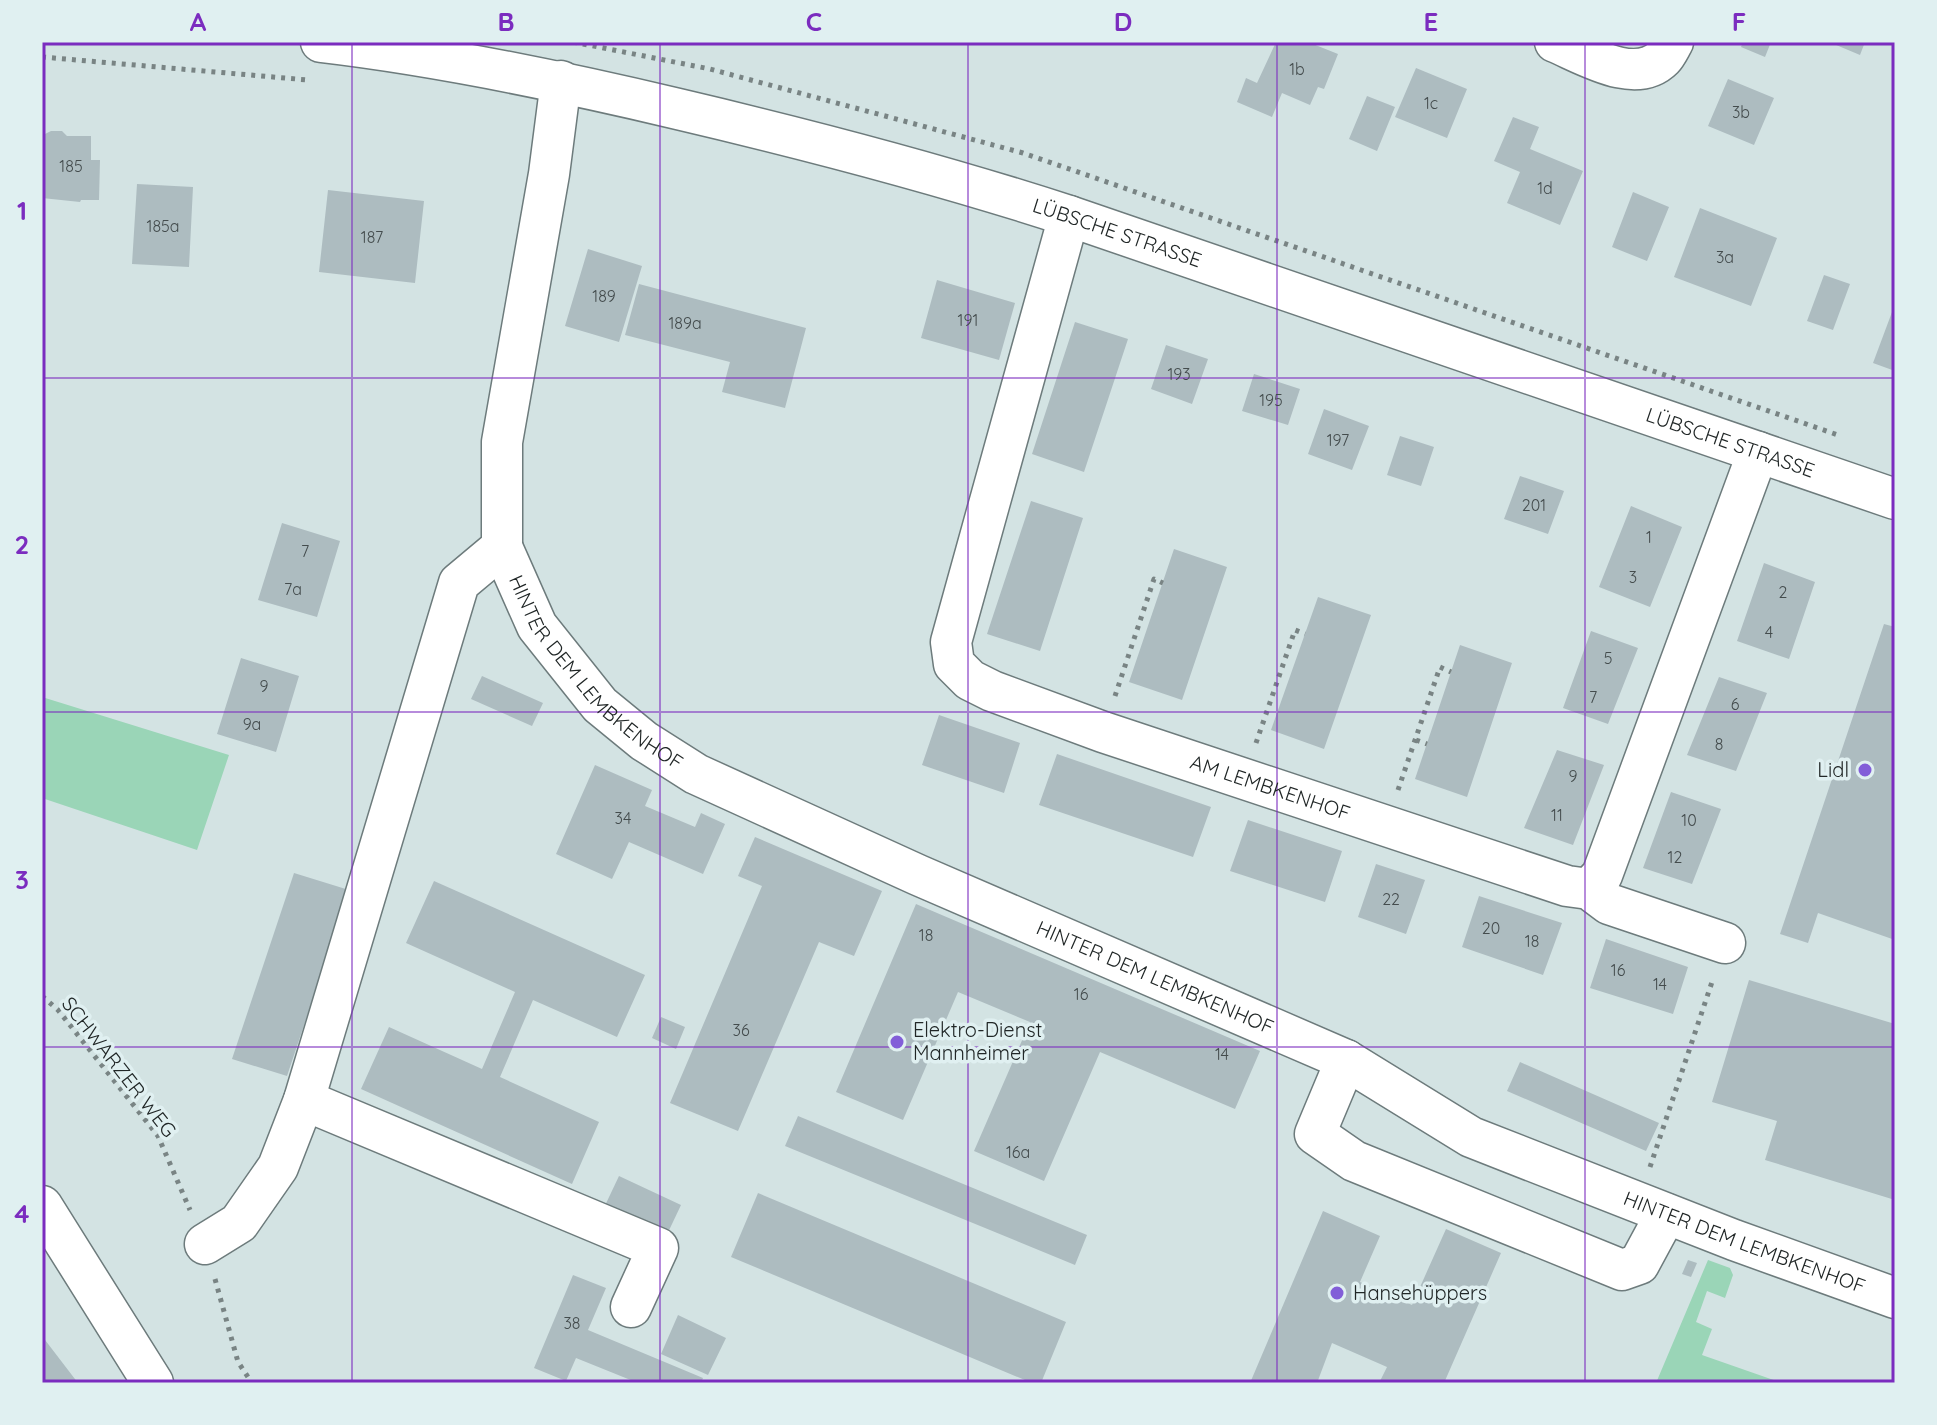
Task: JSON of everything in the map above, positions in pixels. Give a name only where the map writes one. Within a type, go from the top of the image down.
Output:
[{"type":"street","name":"LÜBSCHE STRASSE","points":[[321,42],[383,49],[561,81],[828,144],[954,178],[1895,499]]},
{"type":"street","points":[[1555,42],[1613,66],[1634,70],[1651,66],[1662,59],[1673,42]]},
{"type":"street","name":"HINTER DEM LEMBKENHOF","points":[[561,81],[549,174],[502,442],[502,547],[537,626],[600,705],[644,741],[696,774],[918,875],[1346,1060],[1471,1137],[1895,1298]]},
{"type":"street","name":"AM LEMBKENHOF","points":[[1069,216],[951,642],[954,664],[970,680],[1103,732],[1567,886],[1589,889],[1609,904],[1725,943]]},
{"type":"street","points":[[1589,889],[1602,875],[1758,452]]},
{"type":"street","name":"HINTER DEM LEMBKENHOF","points":[[205,1244],[239,1223],[278,1167],[304,1100],[459,583],[502,547]]},
{"type":"street","points":[[1346,1060],[1315,1134],[1354,1161],[1622,1270],[1639,1264],[1652,1208]]},
{"type":"street","points":[[304,1100],[658,1248],[631,1307]]},
{"type":"street","points":[[42,1206],[153,1383]]},
{"type":"path","points":[[42,57],[318,81]]},
{"type":"path","points":[[1103,732],[1154,579],[1163,583]]},
{"type":"path","points":[[1245,778],[1295,630],[1305,634]]},
{"type":"path","points":[[1129,653],[1138,656]]},
{"type":"path","points":[[1387,825],[1440,667],[1451,672]]},
{"type":"path","points":[[1273,693],[1283,696]]},
{"type":"path","points":[[1416,740],[1427,744]]},
{"type":"path","points":[[1652,1208],[1725,943]]},
{"type":"path","name":"SCHWARZER WEG","points":[[42,996],[58,1010],[158,1136],[205,1244],[238,1362],[252,1383]]},
{"type":"green space","points":[[42,697],[229,755],[197,850],[42,798]]},
{"type":"green space","points":[[1708,1260],[1730,1268],[1733,1275],[1725,1298],[1707,1291],[1696,1322],[1712,1329],[1702,1355],[1782,1383],[1656,1383]]},
{"type":"building","points":[[1276,42],[1299,45],[1300,42],[1308,42],[1338,54],[1324,89],[1318,87],[1310,105],[1282,93],[1272,117],[1237,102],[1246,78],[1257,83]]},
{"type":"building","points":[[1743,42],[1771,42],[1765,57],[1741,47]]},
{"type":"building","points":[[1829,42],[1865,42],[1860,55]]},
{"type":"building","points":[[1416,68],[1467,89],[1447,138],[1395,117]]},
{"type":"building","points":[[1728,79],[1774,98],[1754,145],[1708,126]]},
{"type":"building","points":[[1367,96],[1395,107],[1377,151],[1349,139]]},
{"type":"building","points":[[1513,117],[1539,127],[1530,149],[1583,171],[1560,225],[1507,203],[1520,172],[1494,161]]},
{"type":"building","points":[[62,131],[67,136],[91,136],[91,160],[100,160],[99,200],[80,202],[42,198],[43,135]]},
{"type":"building","points":[[137,184],[193,187],[189,267],[132,264]]},
{"type":"building","points":[[328,190],[424,201],[415,283],[319,272]]},
{"type":"building","points":[[1633,192],[1669,207],[1647,261],[1612,247]]},
{"type":"building","points":[[1700,208],[1777,238],[1751,306],[1674,277]]},
{"type":"building","points":[[588,249],[642,266],[619,342],[565,326]]},
{"type":"building","points":[[1824,275],[1850,284],[1833,330],[1807,321]]},
{"type":"building","points":[[937,280],[1015,303],[999,360],[921,338]]},
{"type":"building","points":[[639,284],[806,328],[785,408],[722,392],[730,362],[625,335]]},
{"type":"building","points":[[1895,304],[1895,371],[1873,363]]},
{"type":"building","points":[[1075,322],[1128,339],[1084,472],[1032,454]]},
{"type":"building","points":[[1166,345],[1208,359],[1192,404],[1151,389]]},
{"type":"building","points":[[1254,374],[1300,389],[1288,425],[1242,411]]},
{"type":"building","points":[[1324,409],[1369,426],[1352,470],[1308,454]]},
{"type":"building","points":[[1400,436],[1434,447],[1421,486],[1387,475]]},
{"type":"building","points":[[1520,476],[1564,491],[1548,534],[1504,519]]},
{"type":"building","points":[[1031,501],[1083,518],[1040,651],[987,634]]},
{"type":"building","points":[[1631,506],[1682,527],[1650,607],[1599,587]]},
{"type":"building","points":[[282,523],[340,541],[317,617],[258,600]]},
{"type":"building","points":[[1174,549],[1227,567],[1182,700],[1129,682]]},
{"type":"building","points":[[1764,563],[1815,582],[1789,659],[1737,641]]},
{"type":"building","points":[[1318,597],[1371,615],[1324,749],[1271,730]]},
{"type":"building","name":"Lidl","points":[[1884,624],[1895,627],[1895,940],[1818,913],[1808,943],[1780,934]]},
{"type":"building","points":[[1591,631],[1638,648],[1608,724],[1563,708]]},
{"type":"building","points":[[1460,645],[1512,663],[1467,797],[1415,779]]},
{"type":"building","points":[[241,658],[299,676],[276,752],[217,734]]},
{"type":"building","points":[[482,676],[543,703],[532,726],[471,699]]},
{"type":"building","points":[[1719,677],[1767,693],[1736,771],[1687,755]]},
{"type":"building","points":[[939,715],[1020,743],[1004,793],[922,765]]},
{"type":"building","points":[[1557,750],[1604,765],[1573,845],[1524,828]]},
{"type":"building","points":[[1057,754],[1211,807],[1193,857],[1039,805]]},
{"type":"building","points":[[595,765],[652,790],[645,806],[695,827],[701,813],[725,824],[703,874],[629,842],[612,879],[556,854]]},
{"type":"building","points":[[1671,792],[1721,809],[1692,884],[1643,868]]},
{"type":"building","points":[[1248,820],[1342,851],[1325,902],[1230,871]]},
{"type":"building","points":[[755,837],[882,891],[854,956],[819,942],[738,1131],[670,1103],[762,886],[738,876]]},
{"type":"building","points":[[1376,864],[1425,880],[1406,934],[1358,917]]},
{"type":"building","points":[[294,873],[349,890],[287,1076],[232,1059]]},
{"type":"building","points":[[434,881],[645,975],[617,1037],[533,1000],[500,1077],[599,1122],[572,1184],[361,1089],[389,1027],[482,1069],[515,992],[406,943]]},
{"type":"building","points":[[1479,896],[1562,923],[1543,975],[1462,947]]},
{"type":"building","points":[[916,904],[1260,1051],[1235,1109],[1100,1052],[1044,1181],[974,1151],[1030,1022],[958,992],[903,1120],[836,1092]]},
{"type":"building","points":[[1606,939],[1688,967],[1673,1014],[1590,988]]},
{"type":"building","points":[[1749,980],[1895,1024],[1895,1200],[1765,1160],[1777,1121],[1712,1102]]},
{"type":"building","points":[[661,1017],[685,1027],[676,1049],[652,1038]]},
{"type":"building","points":[[1520,1062],[1659,1123],[1646,1151],[1507,1091]]},
{"type":"building","points":[[798,1116],[1087,1235],[1075,1265],[785,1146]]},
{"type":"building","points":[[619,1176],[681,1205],[663,1243],[601,1214]]},
{"type":"building","points":[[758,1193],[1066,1322],[1041,1383],[1032,1383],[731,1257]]},
{"type":"building","name":"Hansehüppers","points":[[1323,1211],[1380,1236],[1360,1282],[1412,1305],[1446,1229],[1501,1253],[1444,1383],[1384,1383],[1380,1381],[1387,1367],[1332,1343],[1317,1383],[1250,1383]]},
{"type":"building","points":[[1688,1260],[1697,1263],[1691,1277],[1682,1274]]},
{"type":"building","points":[[573,1275],[606,1288],[588,1330],[703,1378],[701,1383],[638,1383],[576,1358],[566,1381],[534,1368]]},
{"type":"building","points":[[678,1315],[726,1338],[708,1375],[661,1354]]},
{"type":"building","points":[[42,1336],[78,1383],[42,1383]]},
{"type":"place","name":"Lidl","points":[[1865,770]]},
{"type":"place","name":"Elektro-Dienst Mannheimer","points":[[897,1042]]},
{"type":"place","name":"Hansehüppers","points":[[1337,1293]]}]
